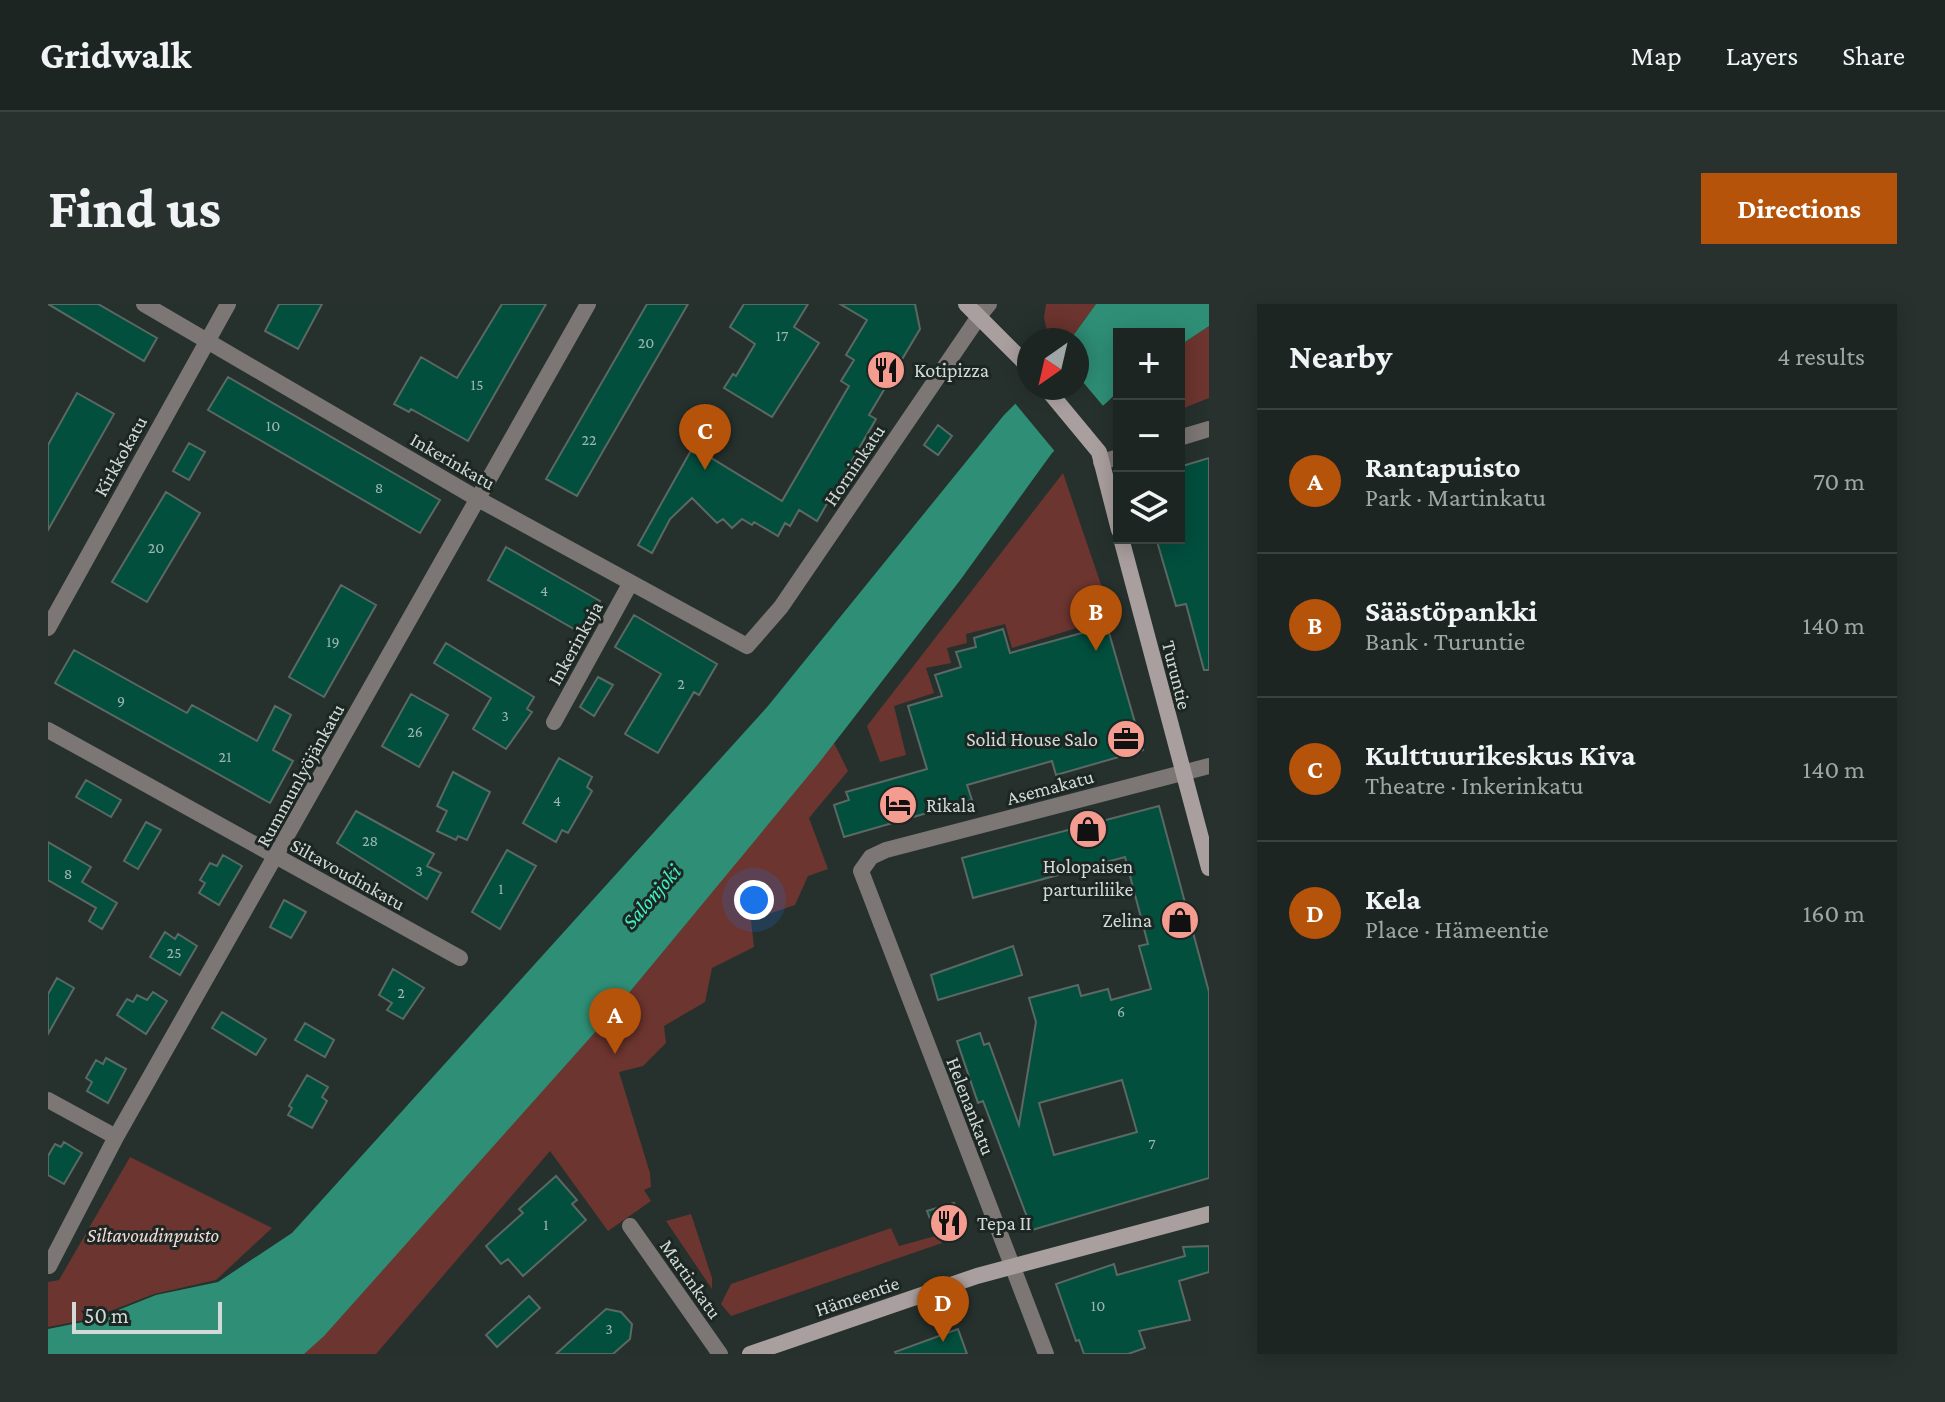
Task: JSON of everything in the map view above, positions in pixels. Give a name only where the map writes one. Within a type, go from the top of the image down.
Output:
[{"type":"main road","points":[[966,304],[985,310],[1017,352]]},
{"type":"main road","points":[[1055,400],[1100,457],[1113,507]]},
{"type":"main road","name":"Turuntie","points":[[1123,544],[1209,868]]},
{"type":"main road","name":"Hämeentie","points":[[750,1354],[1011,1267],[1209,1214]]},
{"type":"street","name":"Inkerinkatu","points":[[144,304],[478,499],[747,646]]},
{"type":"street","name":"Kirkkokatu","points":[[48,628],[228,304]]},
{"type":"street","name":"Rummunlyöjänkatu","points":[[49,1266],[116,1137],[588,304]]},
{"type":"street","name":"Horninkatu","points":[[747,646],[781,607],[985,310]]},
{"type":"street","points":[[1185,436],[1209,429]]},
{"type":"street","points":[[1100,457],[1113,457]]},
{"type":"street","name":"Inkerinkuja","points":[[554,722],[630,584]]},
{"type":"street","name":"Siltavoudinkatu","points":[[48,730],[460,958]]},
{"type":"street","name":"Asemakatu","points":[[861,871],[871,857],[886,850],[1209,766]]},
{"type":"street","name":"Helenankatu","points":[[861,871],[1046,1354]]},
{"type":"street","points":[[48,1100],[116,1137]]},
{"type":"street","name":"Martinkatu","points":[[630,1226],[720,1354]]},
{"type":"green space","points":[[1046,304],[1096,304],[1079,328],[1046,328]]},
{"type":"green space","points":[[1209,326],[1209,398],[1185,408],[1185,400],[1185,342]]},
{"type":"green space","points":[[1063,473],[1112,617],[1012,648],[1005,624],[966,634],[967,643],[947,648],[951,663],[926,668],[934,693],[894,706],[906,755],[880,762],[867,726]]},
{"type":"green space","points":[[834,743],[848,771],[809,818],[828,869],[808,876],[795,905],[751,920],[754,947],[712,968],[705,1002],[664,1026],[666,1043],[643,1066],[619,1072],[650,1173],[651,1187],[644,1190],[651,1201],[608,1231],[550,1151],[376,1354],[304,1354],[614,1011]]},
{"type":"green space","name":"Siltavoudinpuisto","points":[[130,1157],[272,1228],[216,1280],[154,1294],[90,1319],[48,1327],[48,1282],[59,1280]]},
{"type":"green space","points":[[691,1214],[712,1278],[712,1289],[666,1221]]},
{"type":"green space","points":[[891,1228],[899,1246],[939,1235],[942,1243],[731,1316],[721,1304],[731,1284]]},
{"type":"water","name":"Salonjoki","points":[[1096,304],[1209,304],[1209,326],[1185,342],[1185,328],[1113,328],[1113,397],[1052,453],[961,579],[818,764],[614,1011],[324,1336],[304,1354],[48,1354],[48,1329],[93,1320],[156,1295],[218,1282],[292,1233],[768,706],[1004,415],[1019,400],[1089,400],[1089,328],[1079,328]]},
{"type":"pier","points":[[1089,389],[1104,407],[1057,454],[1014,402],[1017,399],[1089,400]]},
{"type":"building","points":[[48,304],[98,304],[157,338],[144,361]]},
{"type":"building","points":[[279,304],[322,304],[298,349],[265,331]]},
{"type":"building","points":[[502,304],[546,304],[468,441],[411,409],[409,412],[394,404],[421,357],[457,378]]},
{"type":"building","points":[[647,304],[688,304],[577,496],[546,479]]},
{"type":"building","points":[[744,304],[808,304],[794,327],[819,343],[772,417],[724,388],[733,374],[736,376],[755,344],[730,327]]},
{"type":"building","points":[[840,304],[915,304],[920,329],[869,415],[876,419],[817,521],[799,510],[790,526],[785,523],[778,536],[754,522],[752,525],[742,519],[732,528],[723,519],[717,523],[692,498],[670,519],[652,553],[638,545],[693,447],[782,501],[849,386],[841,381],[854,360],[846,355],[867,320]]},
{"type":"building","points":[[228,377],[440,500],[420,533],[208,410]]},
{"type":"building","points":[[77,393],[114,414],[48,530],[48,445]]},
{"type":"building","points":[[938,425],[952,436],[938,455],[924,445]]},
{"type":"building","points":[[189,443],[205,452],[189,480],[173,471]]},
{"type":"building","points":[[1209,458],[1209,670],[1204,670],[1186,604],[1176,606],[1158,544],[1185,544],[1185,465]]},
{"type":"building","points":[[166,492],[200,513],[147,602],[112,582]]},
{"type":"building","points":[[506,547],[600,601],[581,633],[488,580]]},
{"type":"building","points":[[341,585],[376,605],[324,697],[289,677]]},
{"type":"building","points":[[634,615],[717,664],[699,695],[694,692],[658,753],[625,734],[661,674],[615,647]]},
{"type":"building","points":[[1107,626],[1143,750],[1056,775],[1052,761],[967,785],[972,800],[844,837],[834,805],[849,800],[846,792],[927,769],[908,706],[942,696],[935,675],[961,667],[956,652],[976,647],[974,638],[1003,629],[1010,653]]},
{"type":"building","points":[[446,643],[534,697],[527,709],[532,712],[506,749],[473,729],[491,698],[434,663]]},
{"type":"building","points":[[74,650],[187,713],[192,705],[257,741],[275,706],[291,715],[273,750],[293,761],[270,803],[55,683]]},
{"type":"building","points":[[598,677],[613,685],[594,716],[580,707]]},
{"type":"building","points":[[411,694],[448,715],[419,767],[382,746]]},
{"type":"building","points":[[559,758],[592,777],[587,787],[592,791],[568,833],[562,830],[556,842],[523,823]]},
{"type":"building","points":[[453,772],[490,792],[467,840],[458,836],[456,840],[437,831],[447,811],[437,806]]},
{"type":"building","points":[[86,780],[121,800],[111,817],[76,797]]},
{"type":"building","points":[[1159,806],[1209,992],[1209,1178],[1032,1230],[983,1101],[978,1103],[957,1041],[980,1033],[984,1045],[989,1043],[1019,1125],[1036,1022],[1029,998],[1078,985],[1081,996],[1108,989],[1111,1000],[1151,989],[1139,946],[1148,944],[1125,857],[973,898],[962,858]],"holes":[[[1122,1080],[1137,1132],[1054,1155],[1039,1103]]]},
{"type":"building","points":[[356,811],[434,854],[427,866],[441,873],[427,899],[337,843]]},
{"type":"building","points":[[146,822],[161,830],[138,869],[124,861]]},
{"type":"building","points":[[48,842],[91,867],[82,882],[117,903],[102,929],[89,921],[96,908],[48,880]]},
{"type":"building","points":[[507,850],[536,866],[500,929],[472,912]]},
{"type":"building","points":[[223,855],[242,866],[219,905],[199,893],[205,883],[200,880],[210,863],[217,866]]},
{"type":"building","points":[[284,900],[306,912],[291,938],[270,927]]},
{"type":"building","points":[[165,932],[175,939],[178,934],[197,946],[180,975],[150,957]]},
{"type":"building","points":[[1013,946],[1022,975],[938,1000],[931,975]]},
{"type":"building","points":[[393,969],[424,988],[403,1019],[387,1010],[392,1003],[379,995]]},
{"type":"building","points":[[57,978],[74,988],[48,1034],[48,994]]},
{"type":"building","points":[[153,992],[167,1001],[146,1034],[117,1015],[127,999],[133,1002],[137,995],[147,1000]]},
{"type":"building","points":[[222,1012],[266,1039],[256,1055],[212,1028]]},
{"type":"building","points":[[305,1023],[334,1040],[325,1057],[295,1040]]},
{"type":"building","points":[[106,1058],[126,1069],[108,1103],[87,1091],[92,1082],[86,1078],[96,1060],[103,1064]]},
{"type":"building","points":[[307,1075],[328,1087],[322,1097],[327,1101],[312,1128],[288,1115],[292,1108],[289,1106]]},
{"type":"building","points":[[64,1142],[82,1153],[64,1184],[48,1175],[48,1156],[55,1144],[61,1147]]},
{"type":"building","points":[[556,1176],[577,1200],[572,1204],[586,1220],[523,1276],[508,1259],[501,1264],[486,1246],[523,1213],[519,1209]]},
{"type":"building","name":"Tepa II","points":[[954,1203],[964,1232],[944,1239],[939,1227],[934,1229],[927,1211]]},
{"type":"building","points":[[1209,1246],[1209,1272],[1179,1281],[1190,1320],[1139,1331],[1145,1348],[1128,1354],[1084,1354],[1079,1340],[1076,1341],[1056,1284],[1114,1264],[1117,1275],[1185,1256],[1183,1247]]},
{"type":"building","points":[[529,1296],[540,1308],[497,1347],[486,1335]]},
{"type":"building","points":[[606,1309],[621,1312],[632,1324],[630,1339],[613,1354],[556,1354]]},
{"type":"building","points":[[958,1329],[967,1354],[895,1352]]},
{"type":"place","name":"Kotipizza","points":[[886,370]]},
{"type":"place","name":"Kulttuurikeskus Kiva","points":[[705,470]]},
{"type":"place","name":"Säästöpankki","points":[[1096,651]]},
{"type":"place","name":"Solid House Salo","points":[[1126,739]]},
{"type":"place","name":"Rikala","points":[[898,805]]},
{"type":"place","name":"Holopaisen parturiliike","points":[[1088,829]]},
{"type":"place","name":"Zelina","points":[[1180,920]]},
{"type":"place","name":"Rantapuisto","points":[[615,1054]]},
{"type":"place","name":"Tepa II","points":[[949,1223]]},
{"type":"place","name":"Kela","points":[[943,1342]]}]
